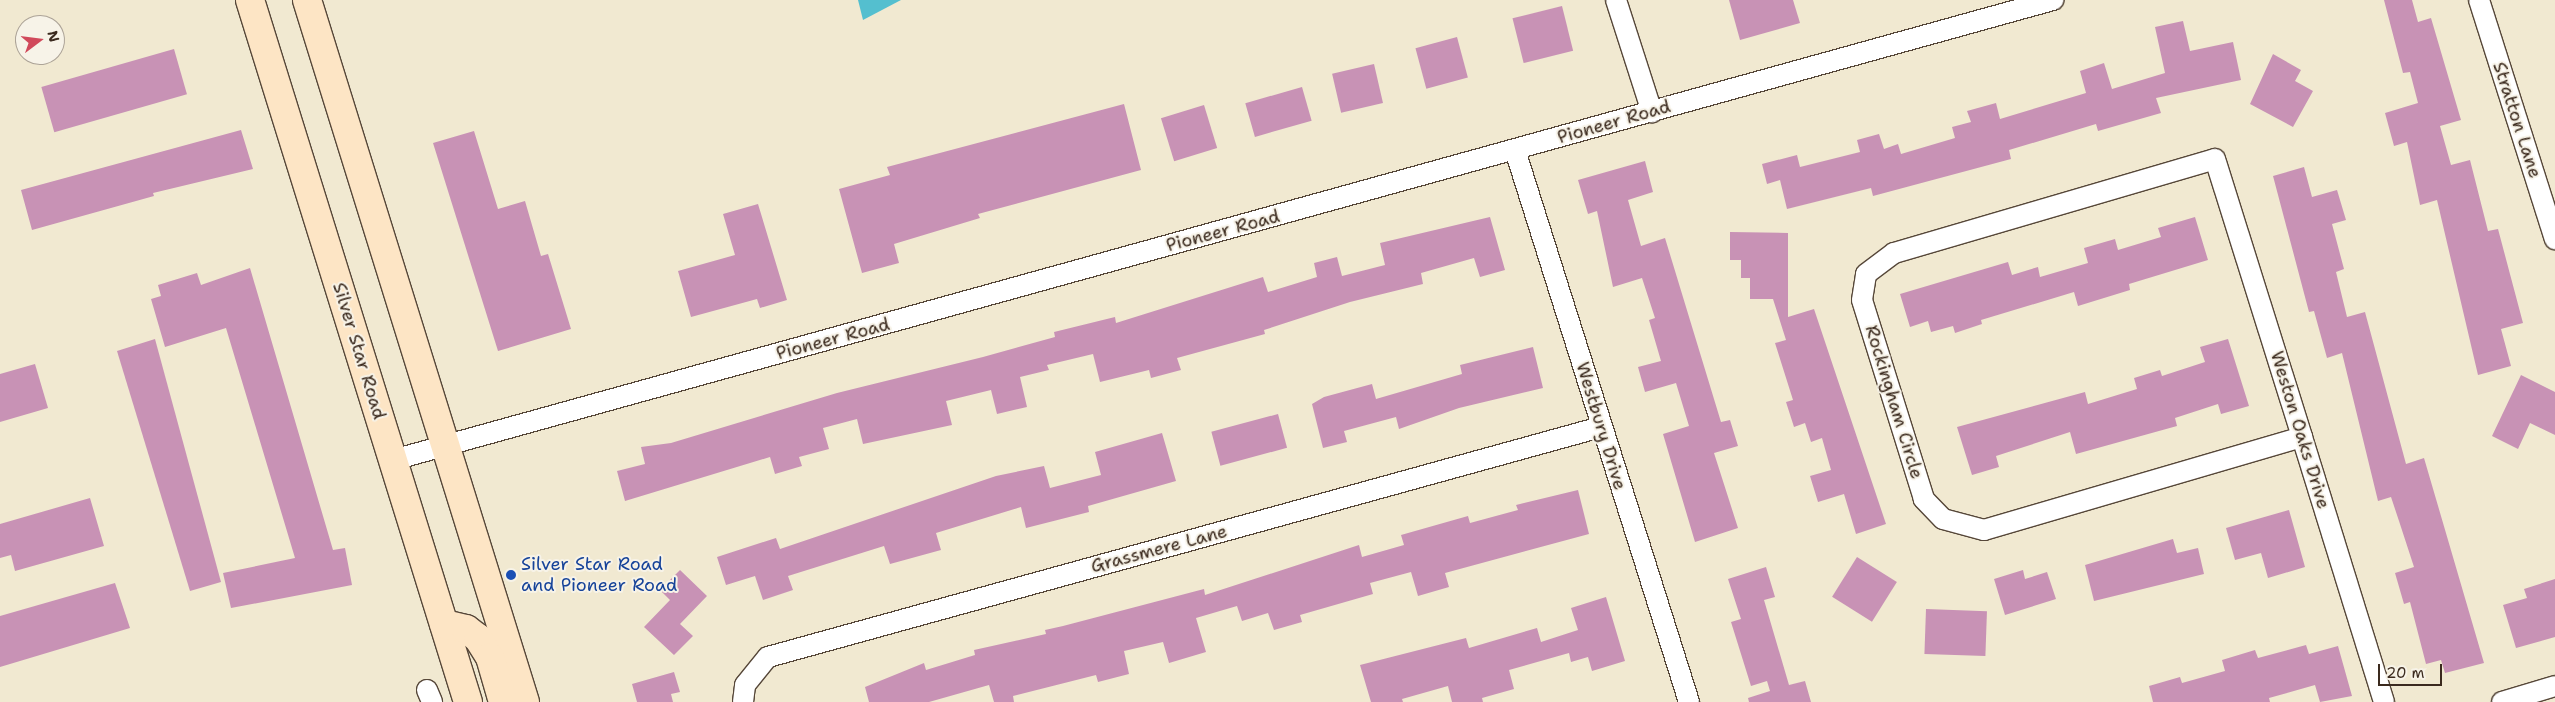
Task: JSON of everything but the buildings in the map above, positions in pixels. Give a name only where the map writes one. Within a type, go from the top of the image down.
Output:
[{"type":"main road","name":"Silver Star Road","points":[[250,0],[468,702]]},
{"type":"main road","points":[[307,0],[525,702]]},
{"type":"main road","points":[[444,624],[466,629],[478,638],[490,657],[503,702]]},
{"type":"street","points":[[1616,0],[1652,112]]},
{"type":"street","name":"Pioneer Road","points":[[393,460],[2053,0]]},
{"type":"street","name":"Stratton Lane","points":[[2480,0],[2555,239]]},
{"type":"street","name":"Westbury Drive","points":[[1515,150],[1683,701]]},
{"type":"street","name":"Rockingham Circle","points":[[2215,159],[1894,253],[1866,274],[1862,300],[1912,462],[1924,499],[1943,519],[1984,530],[2302,437]]},
{"type":"street","name":"Weston Oaks Drive","points":[[2215,159],[2384,702]]},
{"type":"street","name":"Grassmere Lane","points":[[743,702],[746,685],[768,657],[1601,427]]},
{"type":"street","points":[[2502,702],[2555,686]]},
{"type":"water","points":[[858,0],[901,0],[863,20]]},
{"type":"place","name":"Silver Star Road and Pioneer Road","points":[[511,575]]}]
